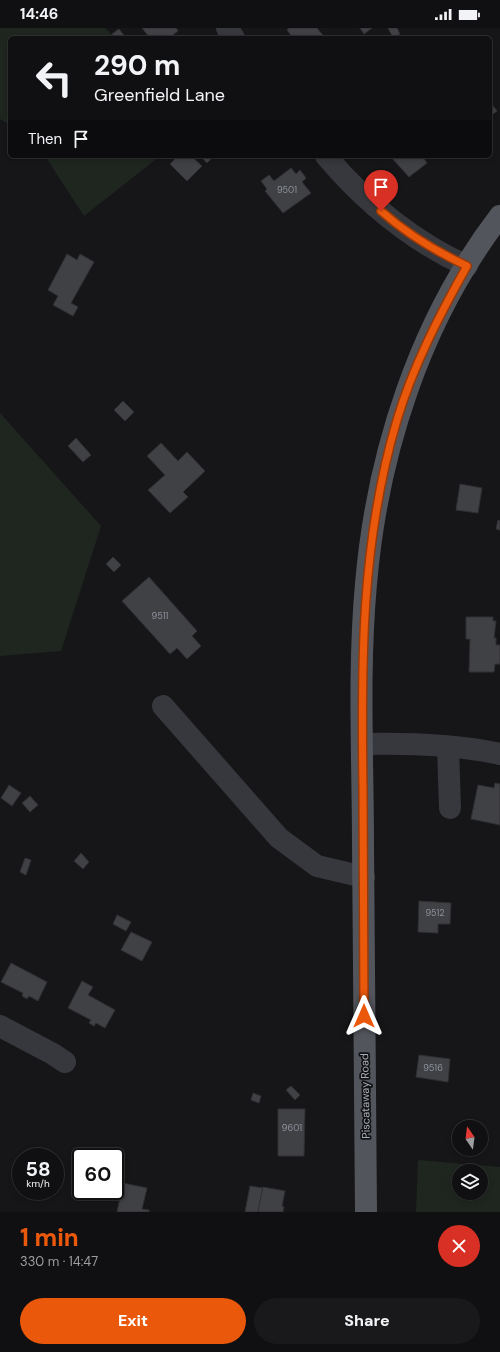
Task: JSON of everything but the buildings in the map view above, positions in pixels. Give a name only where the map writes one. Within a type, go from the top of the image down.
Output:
[{"type":"main road","name":"Piscataway Road","points":[[366,1212],[364,877],[361,706],[366,584],[375,512],[384,467],[397,418],[411,381],[446,303],[467,266],[500,216]]},
{"type":"street","points":[[226,28],[232,36]]},
{"type":"street","points":[[328,158],[359,191],[400,228],[443,255],[467,266]]},
{"type":"street","points":[[163,706],[279,838],[317,866],[364,877]]},
{"type":"street","points":[[362,744],[412,744],[500,754]]},
{"type":"street","points":[[448,747],[450,808]]},
{"type":"street","points":[[0,1026],[65,1062]]},
{"type":"shaded area","points":[[0,28],[105,28],[113,36],[8,36],[8,124],[0,119]]},
{"type":"shaded area","points":[[46,158],[157,158],[84,216]]},
{"type":"shaded area","points":[[0,413],[101,526],[61,651],[0,656]]},
{"type":"shaded area","points":[[418,1160],[465,1164],[452,1164],[452,1200],[488,1200],[488,1166],[500,1167],[500,1212],[416,1212]]},
{"type":"route","points":[[364,1016],[363,788],[361,706],[366,584],[375,512],[384,467],[397,418],[411,381],[446,303],[467,266],[422,243],[400,228],[381,211]]}]
